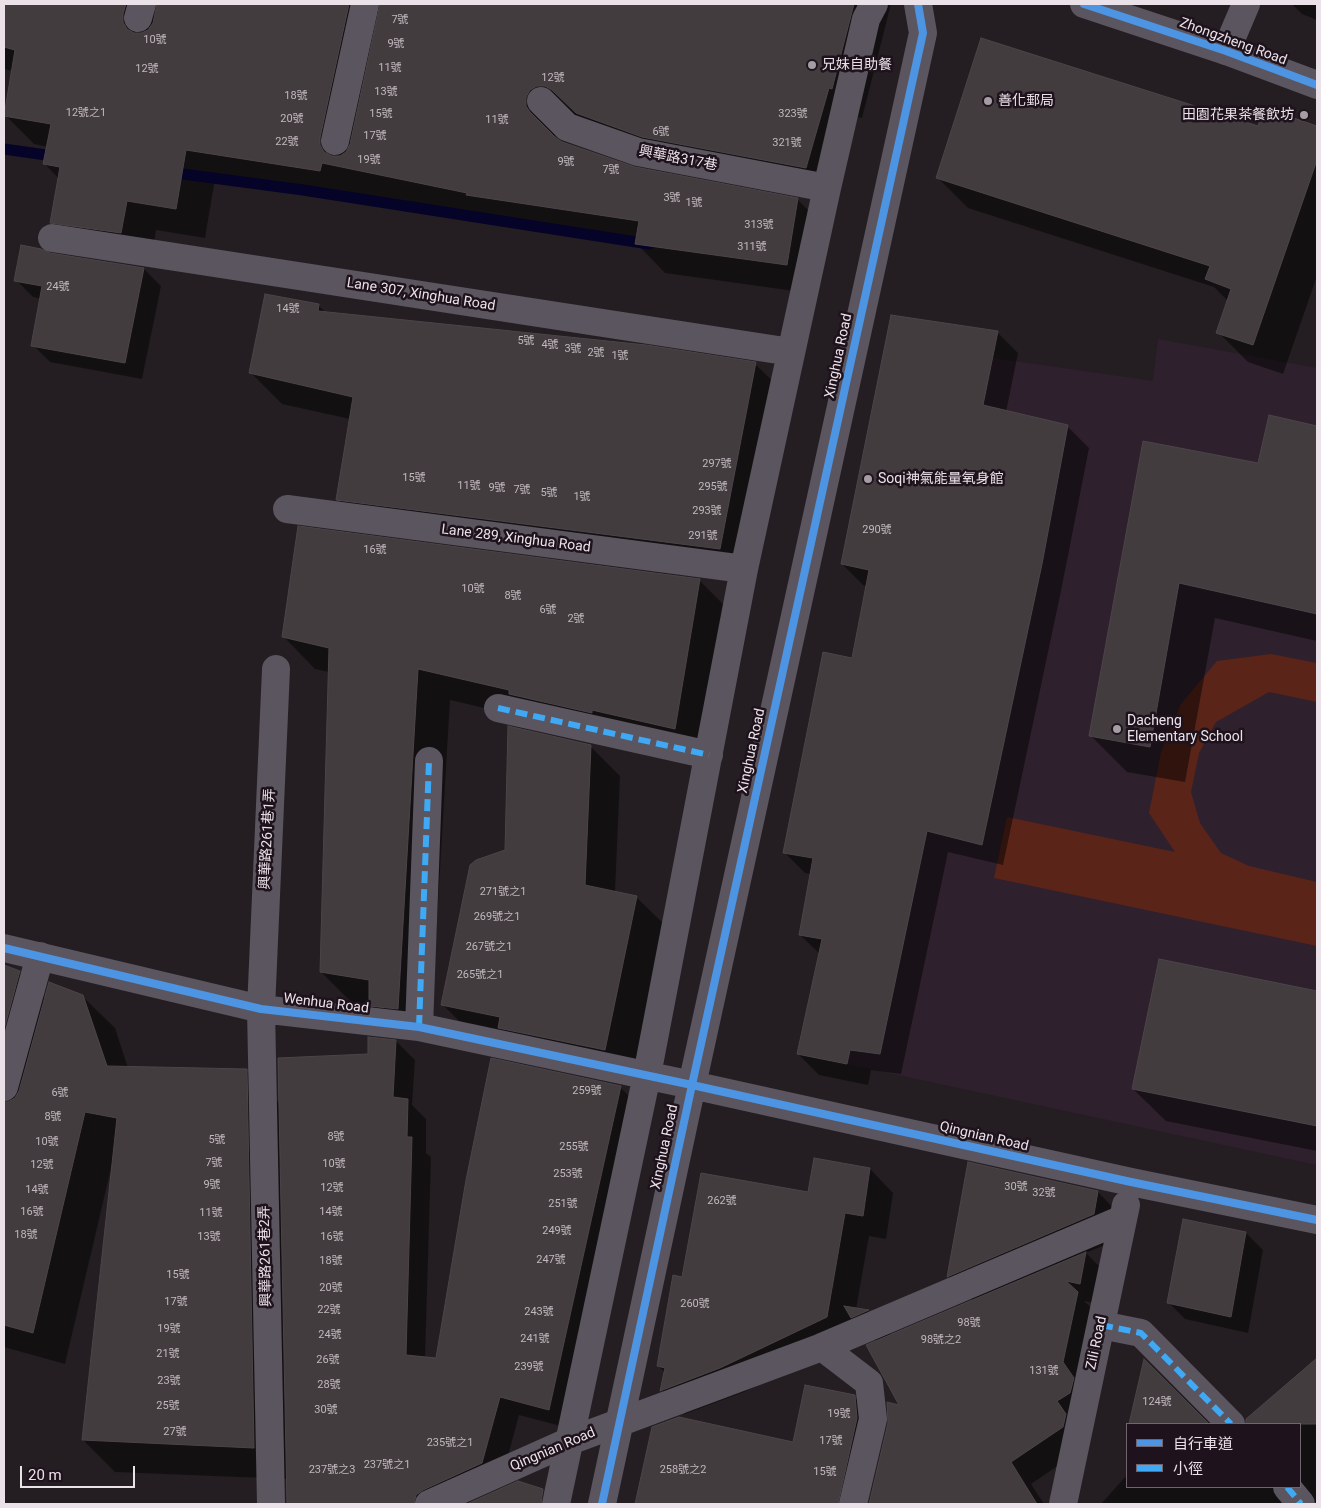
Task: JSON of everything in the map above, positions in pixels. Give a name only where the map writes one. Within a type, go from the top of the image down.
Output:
[{"type":"main road","name":"Zhongzheng Road","points":[[1084,4],[1226,51],[1317,85]]},
{"type":"street","points":[[335,141],[365,4]]},
{"type":"street","points":[[556,1504],[647,1075],[744,569],[827,188],[866,19],[874,4]]},
{"type":"street","name":"Xinghua Road","points":[[602,1504],[618,1422],[923,33],[918,4]]},
{"type":"street","points":[[1226,51],[1246,4]]},
{"type":"street","name":"興華路317巷","points":[[542,101],[567,126],[638,152],[827,188]]},
{"type":"street","name":"Lane 307, Xinghua Road","points":[[52,238],[791,352]]},
{"type":"street","name":"Lane 289, Xinghua Road","points":[[287,509],[744,569]]},
{"type":"street","name":"興華路261巷1弄","points":[[261,1009],[276,669]]},
{"type":"street","points":[[498,708],[709,755]]},
{"type":"street","points":[[419,1027],[429,761]]},
{"type":"street","name":"Wenhua Road","points":[[4,948],[261,1009],[419,1027],[647,1075]]},
{"type":"street","points":[[4,1087],[40,956]]},
{"type":"street","name":"興華路261巷2弄","points":[[261,1009],[271,1504]]},
{"type":"street","name":"Qingnian Road","points":[[647,1075],[1131,1182],[1317,1220]]},
{"type":"street","name":"Zili Road","points":[[1063,1504],[1131,1182]]},
{"type":"street","name":"Qingnian Road","points":[[430,1504],[570,1441],[822,1346],[1123,1219]]},
{"type":"street","points":[[1101,1326],[1141,1333],[1230,1423]]},
{"type":"street","points":[[822,1346],[868,1383],[873,1419],[853,1504]]},
{"type":"street","points":[[1288,1488],[1301,1504]]},
{"type":"shaded area","name":"Dacheng Elementary School","points":[[1158,339],[1317,368],[1317,1165],[847,1064],[993,358],[1153,381]]},
{"type":"shaded area","points":[[1271,654],[1317,663],[1317,702],[1269,692],[1216,722],[1199,753],[1191,792],[1200,823],[1221,853],[1249,866],[1317,882],[1317,946],[994,878],[1007,817],[1175,852],[1149,813],[1161,752],[1181,704],[1217,661]]},
{"type":"building","points":[[4,4],[126,4],[123,22],[127,29],[134,33],[141,33],[148,30],[153,23],[157,4],[349,4],[320,138],[320,145],[324,152],[332,156],[340,156],[346,152],[350,144],[380,4],[854,4],[832,89],[829,88],[806,168],[642,137],[576,113],[552,90],[545,86],[537,86],[530,90],[526,97],[526,106],[530,112],[562,142],[635,167],[798,198],[787,265],[635,244],[639,221],[466,195],[467,193],[322,163],[320,171],[186,150],[176,209],[127,201],[121,233],[50,223],[60,167],[43,164],[51,124],[4,116],[15,50],[4,47]]},
{"type":"building","points":[[981,38],[1258,126],[1264,108],[1317,126],[1317,160],[1253,345],[1216,333],[1231,289],[1205,279],[1210,266],[936,178]]},
{"type":"building","points":[[21,245],[50,253],[144,268],[125,363],[31,346],[42,286],[14,281]]},
{"type":"building","points":[[265,294],[319,304],[318,311],[646,345],[756,362],[720,549],[336,500],[353,397],[249,373]]},
{"type":"building","points":[[891,315],[998,331],[983,405],[1068,425],[1042,564],[982,845],[927,831],[880,1054],[850,1050],[847,1064],[797,1054],[822,939],[799,935],[813,858],[783,853],[823,652],[852,658],[869,570],[841,564]]},
{"type":"building","points":[[1269,415],[1317,426],[1317,614],[1179,583],[1150,747],[1089,736],[1143,441],[1258,463]]},
{"type":"building","points":[[298,526],[700,579],[675,729],[509,694],[509,690],[418,669],[398,1009],[369,1006],[369,980],[320,972],[329,648],[282,637]]},
{"type":"building","points":[[508,726],[591,745],[585,885],[637,896],[605,1050],[498,1028],[500,1017],[441,1005],[470,865],[476,860],[505,850]]},
{"type":"building","points":[[1159,959],[1317,991],[1317,1126],[1132,1089]]},
{"type":"building","points":[[4,965],[20,971],[4,1029]]},
{"type":"building","points":[[49,982],[83,995],[107,1066],[247,1069],[254,1448],[82,1440],[117,1118],[85,1112],[33,1333],[4,1325],[4,1102],[15,1098],[19,1091]]},
{"type":"building","points":[[368,1037],[396,1040],[393,1097],[408,1099],[407,1137],[412,1137],[406,1355],[436,1358],[466,1180],[491,1058],[621,1086],[549,1410],[500,1397],[482,1463],[423,1490],[416,1495],[414,1504],[287,1504],[278,1058],[368,1054]]},
{"type":"building","points":[[814,1158],[870,1168],[863,1216],[845,1213],[827,1317],[720,1368],[660,1391],[665,1368],[657,1366],[673,1275],[682,1277],[701,1173],[808,1192]]},
{"type":"building","points":[[968,1162],[1098,1191],[1094,1214],[947,1277]]},
{"type":"building","points":[[1183,1219],[1246,1232],[1231,1317],[1167,1303]]},
{"type":"building","points":[[1086,1252],[1080,1284],[1066,1281],[1078,1292],[1063,1362],[1074,1378],[1070,1393],[1057,1401],[1066,1414],[1063,1427],[1011,1462],[1037,1504],[869,1504],[888,1423],[887,1402],[899,1405],[866,1345]]},
{"type":"building","points":[[844,1306],[869,1310],[851,1318]]},
{"type":"building","points":[[1317,1358],[1317,1424],[1246,1423],[1246,1419]]},
{"type":"building","points":[[1144,1359],[1208,1423],[1129,1423]]},
{"type":"building","points":[[805,1385],[855,1395],[857,1418],[838,1504],[635,1504],[652,1427],[679,1417],[793,1442]]},
{"type":"building","points":[[518,1481],[543,1489],[541,1504],[467,1504]]},
{"type":"waterway","points":[[4,149],[60,157]]},
{"type":"waterway","points":[[168,172],[303,190],[649,244]]},
{"type":"marked path","points":[[498,708],[709,755]]},
{"type":"marked path","points":[[419,1027],[429,761]]},
{"type":"marked path","points":[[1101,1325],[1141,1333],[1230,1423]]},
{"type":"marked path","points":[[1288,1488],[1301,1504]]},
{"type":"cycle path","points":[[602,1504],[923,33],[918,4]]},
{"type":"cycle path","points":[[1084,4],[1226,51],[1317,85]]},
{"type":"cycle path","points":[[4,948],[261,1009],[419,1027],[1131,1182],[1317,1220]]},
{"type":"place","name":"兄妹自助餐","points":[[812,65]]},
{"type":"place","name":"善化郵局","points":[[988,101]]},
{"type":"place","name":"田園花果茶餐飲坊","points":[[1304,115]]},
{"type":"place","name":"Soqi神氣能量氧身館","points":[[868,479]]},
{"type":"place","name":"Dacheng Elementary School","points":[[1117,729]]}]
